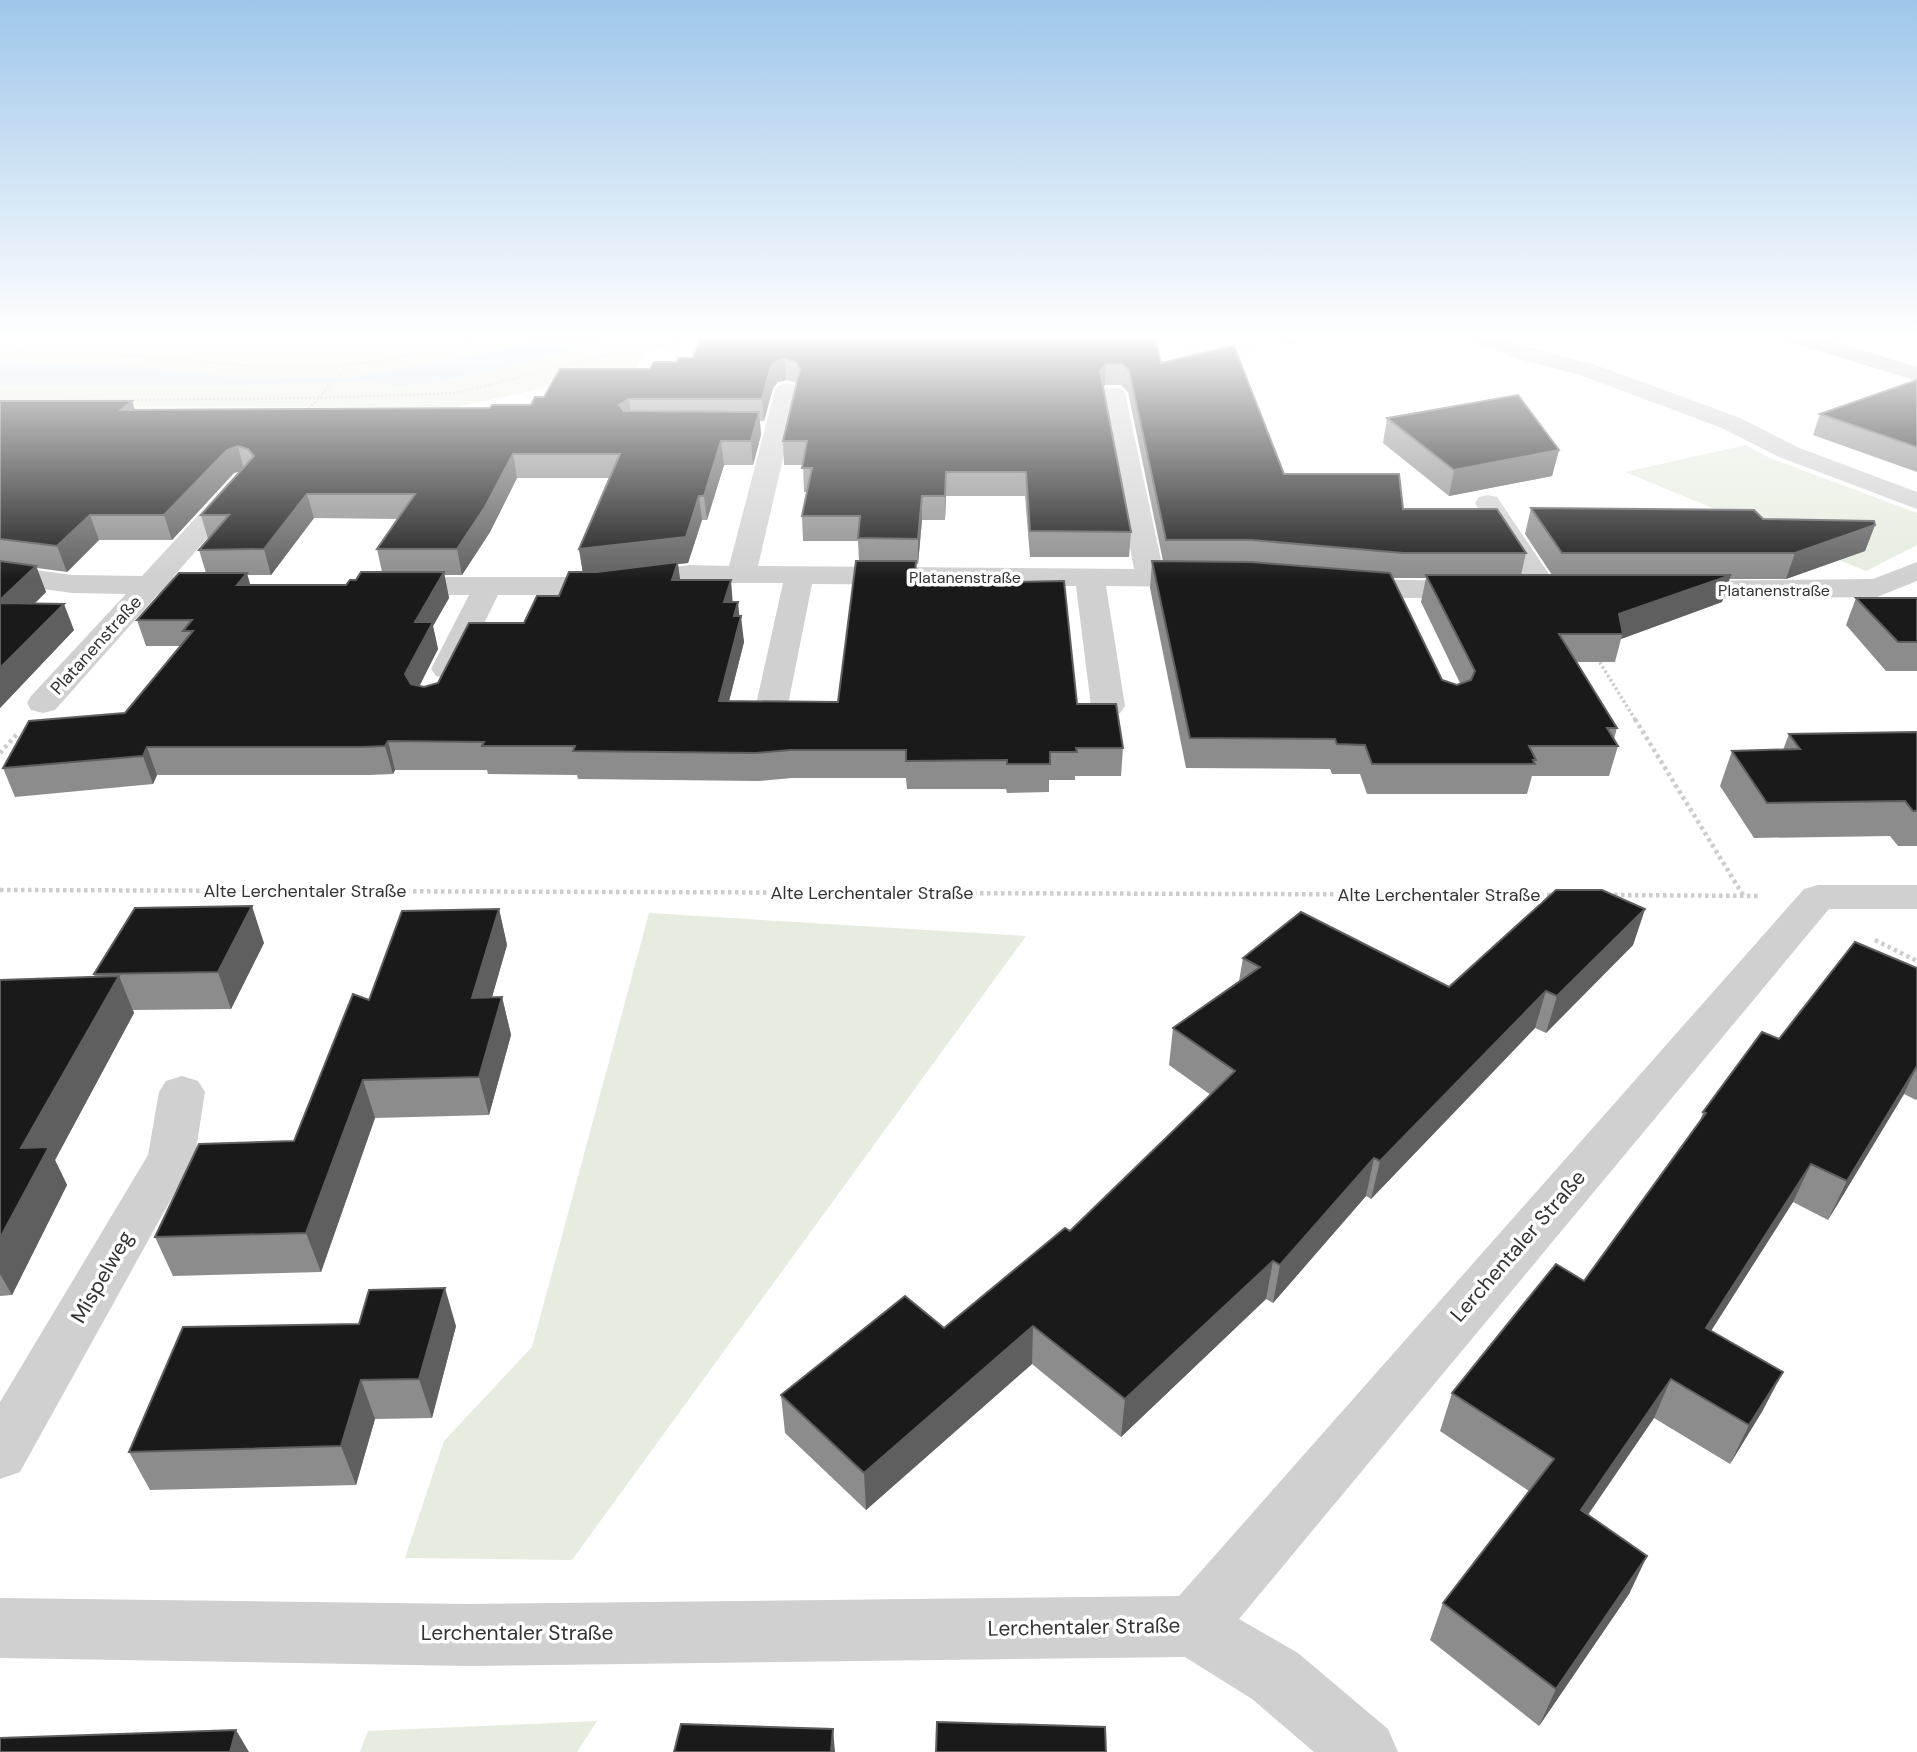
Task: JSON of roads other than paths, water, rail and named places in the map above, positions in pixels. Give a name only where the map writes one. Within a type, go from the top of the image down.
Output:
[{"type":"street","points":[[741,575],[771,428],[776,417]]},
{"type":"street","points":[[1118,417],[1150,578]]},
{"type":"street","points":[[1715,417],[1788,452],[1917,501]]},
{"type":"street","name":"Platanenstraße","points":[[43,703],[245,480]]},
{"type":"street","points":[[1324,586],[1398,590],[1534,589],[1488,503]]},
{"type":"street","name":"Platanenstraße","points":[[1652,590],[1877,589],[1917,571]]},
{"type":"street","name":"Platanenstraße","points":[[0,574],[72,584],[244,586]]},
{"type":"street","name":"Platanenstraße","points":[[366,586],[600,586],[690,575],[1223,578]]},
{"type":"street","points":[[774,700],[799,577]]},
{"type":"street","points":[[1090,578],[1108,706]]},
{"type":"street","points":[[436,690],[488,586]]},
{"type":"street","points":[[1398,590],[1412,620]]},
{"type":"street","name":"Lerchentaler Straße","points":[[0,1628],[470,1634],[1192,1626],[1818,897],[1917,897]]},
{"type":"street","name":"Mispelweg","points":[[0,1454],[171,1156],[182,1092]]},
{"type":"street","points":[[1192,1626],[1275,1676],[1365,1752]]}]
